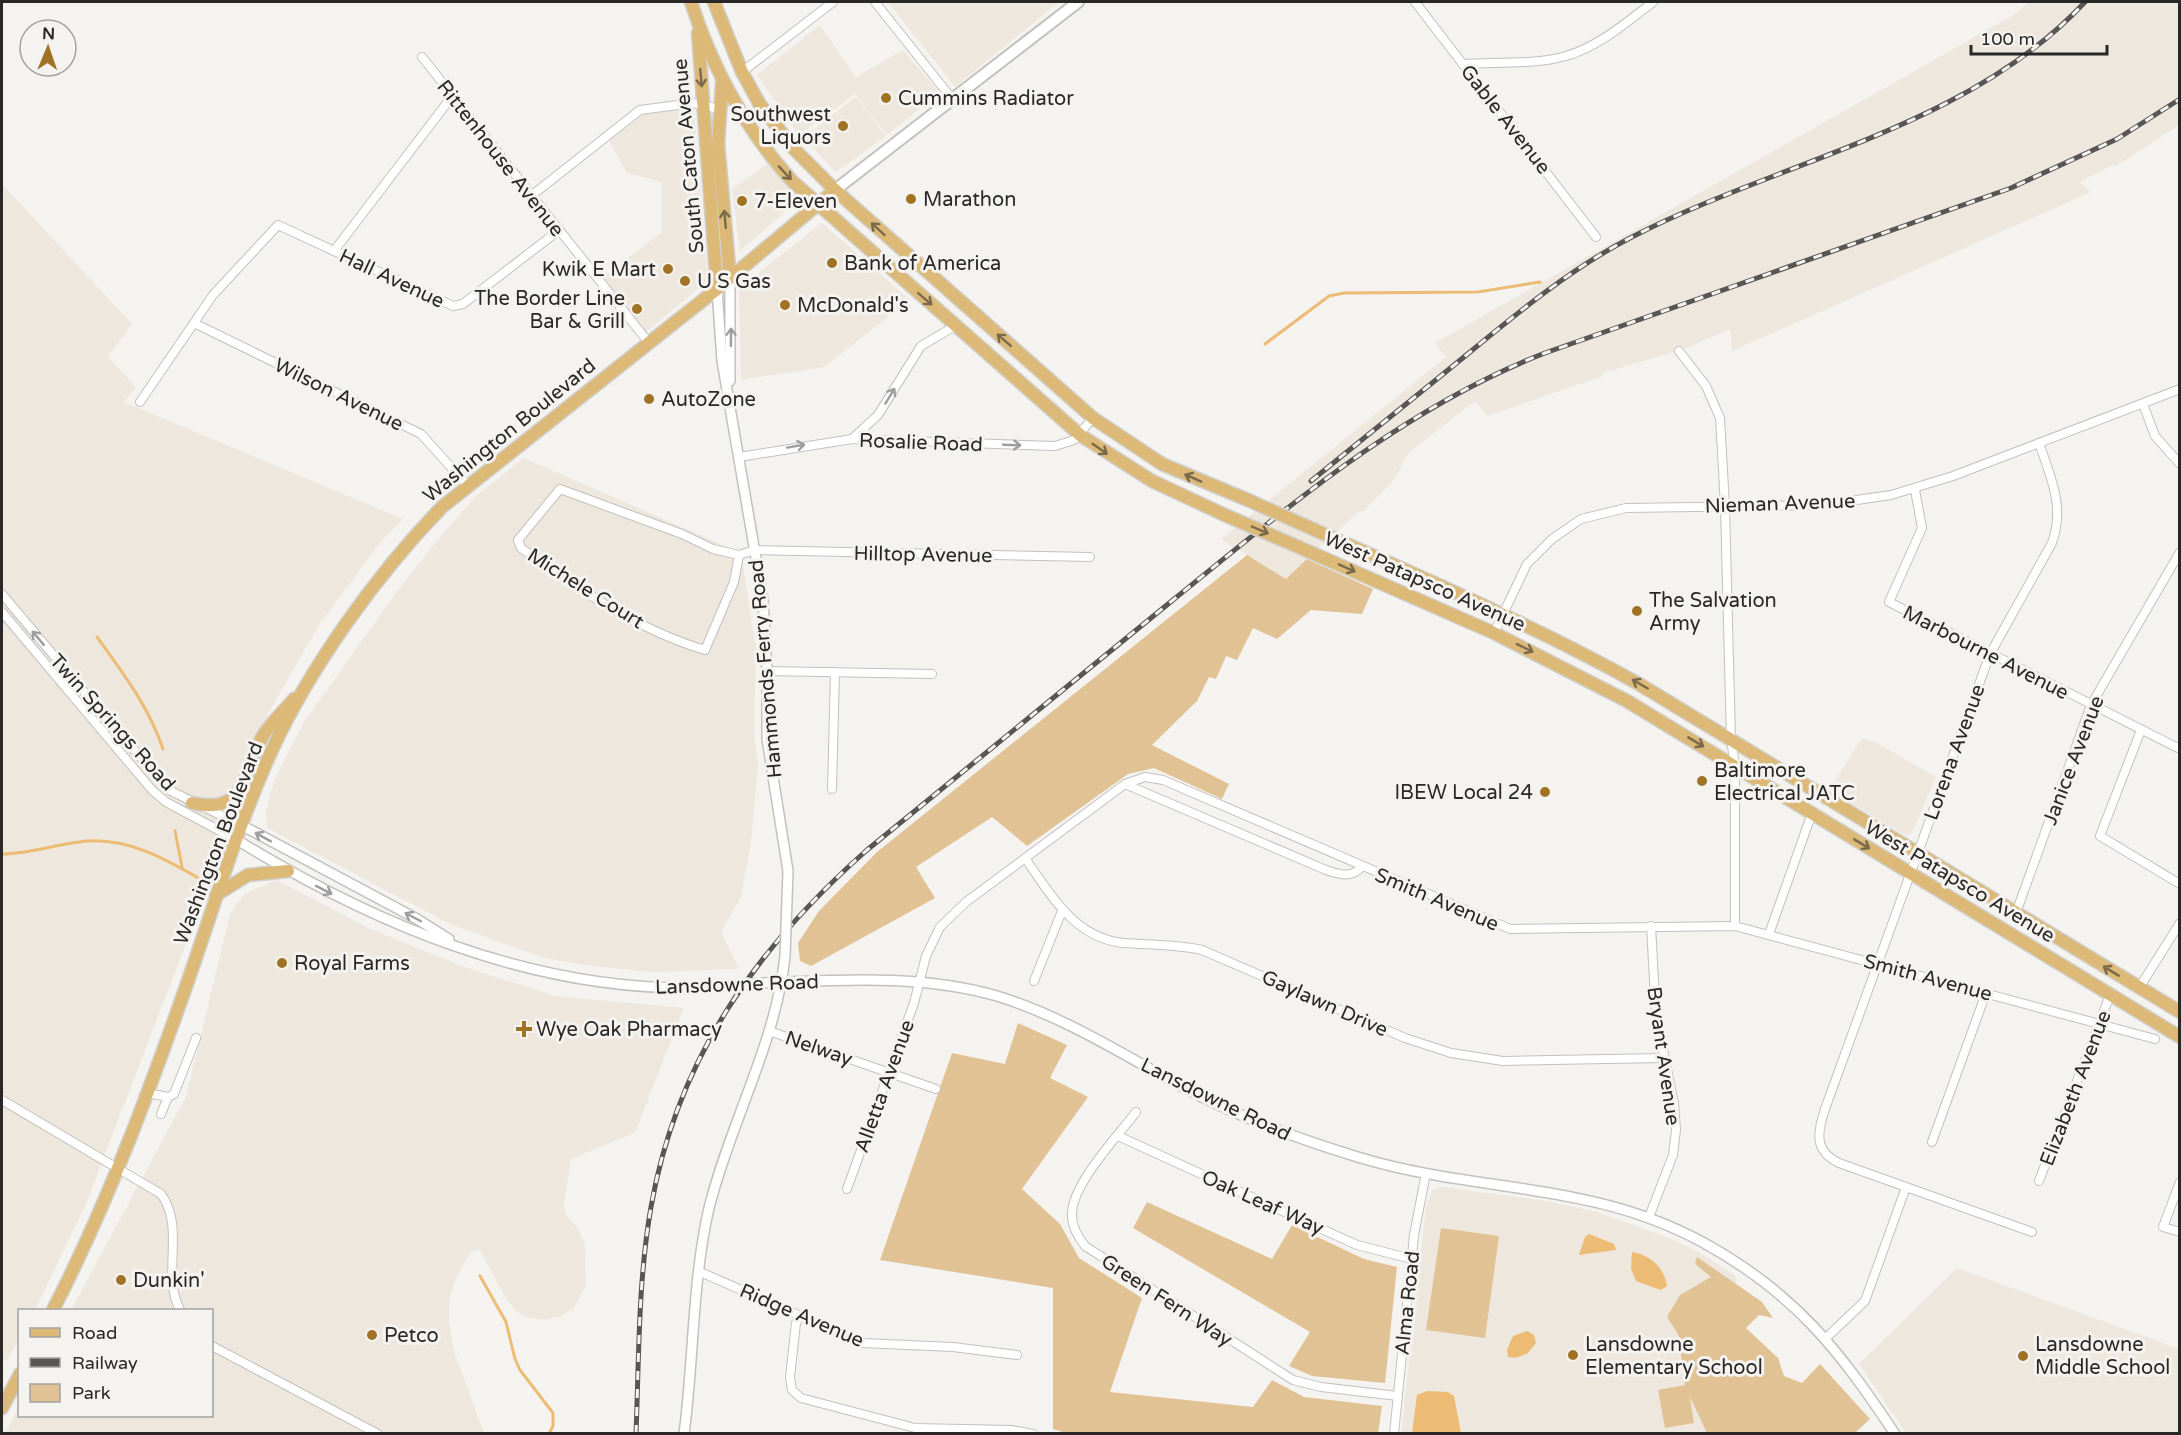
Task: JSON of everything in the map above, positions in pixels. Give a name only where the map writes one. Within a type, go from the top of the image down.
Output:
[{"type":"main road","name":"South Caton Avenue","points":[[691,2],[722,82],[718,144],[730,278]]},
{"type":"main road","points":[[714,2],[742,72]]},
{"type":"main road","name":"Washington Boulevard","points":[[54,1309],[119,1170],[216,895],[272,750],[311,680],[365,598],[395,559],[434,515],[467,485],[717,289],[835,190],[1078,2]]},
{"type":"main road","name":"South Caton Avenue","points":[[697,20],[717,289]]},
{"type":"main road","name":"South Caton Avenue","points":[[722,82],[742,72]]},
{"type":"main road","name":"West Patapsco Avenue","points":[[742,72],[775,126],[835,190],[1093,418],[1162,464],[1503,614],[1630,678],[2180,1012]]},
{"type":"main road","name":"West Patapsco Avenue","points":[[722,82],[741,115],[775,162],[818,204],[1080,435],[1152,481],[1494,633],[1627,701],[2180,1037]]},
{"type":"main road","points":[[192,803],[210,807],[220,806],[236,796],[265,733],[311,680]]},
{"type":"main road","points":[[216,895],[248,875],[288,872]]},
{"type":"main road","points":[[2,1408],[18,1378]]},
{"type":"street","points":[[742,72],[833,2]]},
{"type":"street","points":[[875,2],[953,100]]},
{"type":"street","name":"Gable Avenue","points":[[1415,2],[1596,237]]},
{"type":"street","points":[[1636,2],[1642,10]]},
{"type":"street","points":[[1463,64],[1541,60],[1567,56],[1606,36],[1653,2]]},
{"type":"street","name":"Rittenhouse Avenue","points":[[422,57],[649,343]]},
{"type":"street","points":[[334,251],[453,95]]},
{"type":"street","points":[[531,196],[640,110],[693,103],[719,109]]},
{"type":"street","name":"Hall Avenue","points":[[194,323],[213,295],[278,225],[448,305],[459,306],[558,231]]},
{"type":"street","name":"Hammonds Ferry Road","points":[[729,396],[730,278]]},
{"type":"street","name":"Hammonds Ferry Road","points":[[684,1434],[699,1271],[707,1218],[719,1175],[769,1031],[782,982],[788,871],[767,739],[767,671],[763,599],[718,335],[717,289]]},
{"type":"street","points":[[140,402],[194,323]]},
{"type":"street","name":"Wilson Avenue","points":[[194,323],[422,435],[467,485]]},
{"type":"street","points":[[852,439],[878,415],[921,346],[955,326]]},
{"type":"street","points":[[1679,351],[1706,386],[1718,408],[1725,506],[1731,740],[1735,765],[1735,926]]},
{"type":"street","name":"Nieman Avenue","points":[[1494,633],[1520,576],[1534,555],[1558,534],[1581,519],[1626,508],[1842,503],[1915,489],[2180,389]]},
{"type":"street","points":[[2143,404],[2155,436],[2180,464]]},
{"type":"street","points":[[1080,435],[1093,418]]},
{"type":"street","name":"Rosalie Road","points":[[739,457],[852,439],[1054,446],[1065,444],[1080,435]]},
{"type":"street","name":"Lorena Avenue","points":[[2032,1232],[1829,1158],[1819,1145],[1818,1137],[1825,1109],[1990,654],[2052,543],[2056,531],[2057,498],[2039,443]]},
{"type":"street","name":"Michele Court","points":[[560,489],[682,534],[713,549],[740,555],[734,582],[705,650],[674,641],[575,587],[521,548],[518,540],[560,489]]},
{"type":"street","name":"Marbourne Avenue","points":[[1915,489],[1922,528],[1889,602],[2180,749]]},
{"type":"street","points":[[740,555],[755,550]]},
{"type":"street","name":"Hilltop Avenue","points":[[755,550],[1090,558]]},
{"type":"street","name":"Janice Avenue","points":[[2016,913],[2091,705],[2180,552]]},
{"type":"street","name":"Twin Springs Road","points":[[2,594],[154,774],[171,791],[243,826]]},
{"type":"street","name":"Twin Springs Road","points":[[2,612],[152,790],[166,802],[237,840]]},
{"type":"street","points":[[767,671],[932,674]]},
{"type":"street","points":[[832,789],[835,672]]},
{"type":"street","points":[[2141,730],[2100,836],[2180,884]]},
{"type":"street","name":"Smith Avenue","points":[[919,982],[932,941],[951,914],[1125,784],[1145,777],[1163,780],[1510,929],[1735,926],[2155,1039]]},
{"type":"street","points":[[1125,784],[1326,870],[1348,876],[1355,874],[1362,867]]},
{"type":"street","points":[[1769,934],[1812,813]]},
{"type":"street","name":"Lansdowne Road","points":[[243,826],[417,919],[461,946]]},
{"type":"street","name":"Lansdowne Road","points":[[237,840],[288,872],[408,929],[530,969],[572,979],[638,987],[691,988],[782,982],[879,980],[919,982],[965,989],[1023,1005],[1092,1036],[1181,1086],[1264,1126],[1366,1160],[1426,1173],[1571,1195],[1649,1217],[1704,1243],[1766,1282],[1826,1338],[1844,1359],[1895,1434]]},
{"type":"street","name":"Gaylawn Drive","points":[[1025,858],[1062,911],[1083,928],[1108,940],[1184,946],[1221,956],[1405,1038],[1451,1053],[1503,1061],[1663,1058]]},
{"type":"street","points":[[1034,981],[1062,911]]},
{"type":"street","points":[[2139,988],[2180,923]]},
{"type":"street","name":"Bryant Avenue","points":[[1649,1217],[1675,1142],[1674,1103],[1663,1058],[1654,996],[1651,926]]},
{"type":"street","name":"Alletta Avenue","points":[[848,1189],[919,982]]},
{"type":"street","points":[[1932,1142],[1986,993]]},
{"type":"street","name":"Elizabeth Avenue","points":[[2039,1181],[2110,995]]},
{"type":"street","name":"Nelway","points":[[769,1031],[936,1089]]},
{"type":"street","points":[[161,1114],[168,1097],[178,1089],[196,1038]]},
{"type":"street","points":[[147,1093],[168,1097]]},
{"type":"street","points":[[2,1100],[161,1194],[167,1203],[172,1222],[173,1291],[179,1309]]},
{"type":"street","name":"Green Fern Way","points":[[1136,1112],[1075,1196],[1072,1216],[1078,1237],[1085,1246],[1293,1380],[1321,1388],[1398,1396]]},
{"type":"street","name":"Oak Leaf Way","points":[[1118,1136],[1357,1245],[1412,1259]]},
{"type":"street","name":"Alma Road","points":[[1394,1434],[1412,1259],[1426,1173]]},
{"type":"street","points":[[2180,1182],[2163,1227],[2180,1232]]},
{"type":"street","points":[[1826,1338],[1864,1301],[1906,1187]]},
{"type":"street","name":"Ridge Avenue","points":[[699,1271],[863,1343],[953,1347],[1017,1354]]},
{"type":"street","points":[[800,1317],[796,1323],[790,1377],[792,1390],[801,1398],[915,1428],[1011,1430],[1033,1434]]},
{"type":"street","points":[[213,1347],[378,1434]]},
{"type":"shaded area","points":[[888,2],[1059,2],[955,87]]},
{"type":"shaded area","points":[[2028,2],[2179,2],[2179,125],[2113,168],[2114,164],[2080,182],[2091,192],[1732,351],[1730,329],[1685,349],[1602,373],[1603,376],[1487,416],[1475,401],[1408,453],[1394,480],[1364,511],[1359,511],[1286,579],[1221,539],[1446,357],[1435,343],[2015,14]]},
{"type":"shaded area","points":[[820,25],[856,77],[903,50],[940,93],[887,135],[855,94],[799,135],[757,75]]},
{"type":"shaded area","points":[[856,97],[886,136],[836,172],[803,138]]},
{"type":"shaded area","points":[[694,108],[708,280],[645,333],[600,279],[662,232],[662,182],[627,173],[609,141],[646,113]]},
{"type":"shaded area","points":[[767,164],[800,199],[740,251],[732,189]]},
{"type":"shaded area","points":[[2,184],[132,324],[108,357],[136,387],[124,402],[403,519],[380,543],[319,625],[253,740],[236,778],[199,885],[204,897],[85,1206],[35,1309],[18,1309],[18,1341],[7,1361],[2,1358]]},
{"type":"shaded area","points":[[822,223],[910,300],[824,367],[741,380],[739,288]]},
{"type":"shaded area","points":[[524,458],[741,553],[756,649],[754,736],[758,764],[751,842],[741,897],[721,932],[739,969],[651,972],[583,965],[541,957],[450,924],[267,828],[266,810],[274,781],[304,722],[395,594],[439,538],[476,496]]},
{"type":"shaded area","points":[[1862,738],[1877,743],[1936,777],[1912,833],[1907,836],[1829,790]]},
{"type":"shaded area","points":[[276,880],[371,929],[462,966],[555,996],[684,1008],[635,1133],[571,1159],[564,1206],[566,1214],[578,1229],[585,1245],[586,1286],[573,1309],[559,1317],[543,1320],[528,1317],[517,1312],[507,1300],[479,1249],[470,1253],[458,1274],[450,1295],[449,1322],[454,1351],[484,1433],[5,1434],[18,1408],[18,1417],[213,1417],[213,1309],[72,1309],[186,1097],[230,914],[244,894]]},
{"type":"shaded area","name":"Lansdowne Elementary School","points":[[1442,1187],[1541,1200],[1597,1212],[1672,1239],[1704,1255],[1736,1276],[1739,1433],[1401,1434],[1426,1207],[1433,1189]]},
{"type":"shaded area","points":[[1589,1234],[1614,1244],[1616,1250],[1579,1255],[1585,1237]]},
{"type":"shaded area","points":[[1632,1252],[1645,1256],[1655,1263],[1663,1273],[1667,1286],[1661,1290],[1636,1281],[1631,1269]]},
{"type":"shaded area","name":"Lansdowne Middle School","points":[[1957,1268],[2179,1349],[2179,1433],[1906,1433],[1859,1364]]},
{"type":"shaded area","points":[[1527,1331],[1534,1335],[1536,1343],[1527,1354],[1515,1358],[1508,1357],[1507,1350],[1513,1336]]},
{"type":"shaded area","points":[[1427,1391],[1448,1392],[1454,1396],[1461,1433],[1412,1433],[1417,1395]]},
{"type":"green space","points":[[1247,555],[1286,579],[1307,559],[1373,589],[1362,614],[1311,610],[1277,639],[1253,628],[1237,660],[1226,656],[1216,679],[1209,677],[1197,701],[1152,745],[1229,784],[1222,799],[1154,768],[1128,774],[1027,846],[992,817],[916,867],[935,898],[811,966],[800,961],[798,943],[819,911],[877,852]]},
{"type":"green space","points":[[1018,1023],[1067,1045],[1050,1078],[1088,1097],[1022,1189],[1060,1224],[1079,1258],[1142,1298],[1110,1392],[1253,1407],[1272,1380],[1304,1397],[1382,1406],[1378,1433],[1069,1434],[1053,1429],[1053,1288],[880,1260],[952,1053],[1005,1064]]},
{"type":"green space","points":[[1147,1202],[1272,1259],[1292,1225],[1364,1259],[1397,1267],[1385,1383],[1312,1376],[1289,1366],[1310,1332],[1133,1228]]},
{"type":"green space","points":[[1441,1228],[1499,1236],[1485,1338],[1426,1330]]},
{"type":"green space","points":[[1697,1257],[1762,1302],[1773,1318],[1759,1315],[1746,1328],[1778,1358],[1784,1376],[1802,1383],[1820,1364],[1870,1419],[1855,1433],[1707,1433],[1690,1397],[1694,1423],[1665,1428],[1658,1390],[1685,1385],[1678,1334],[1667,1317],[1680,1295],[1711,1277],[1695,1264]]},
{"type":"waterway","points":[[1265,344],[1329,296],[1344,293],[1478,292],[1540,282]]},
{"type":"waterway","points":[[97,637],[143,705],[163,749]]},
{"type":"waterway","points":[[175,831],[182,867]]},
{"type":"waterway","points":[[2,854],[22,853],[79,842],[113,842],[145,851],[205,882]]},
{"type":"waterway","points":[[480,1276],[506,1322],[520,1370],[553,1413],[553,1426],[549,1434]]},
{"type":"railway","points":[[1311,481],[1530,304],[1604,253],[1688,211],[1929,112],[1985,81],[2038,45],[2085,2]]},
{"type":"railway","points":[[636,1434],[640,1320],[647,1235],[663,1153],[680,1103],[702,1055],[727,1010],[757,967],[790,926],[867,850],[1260,529],[1350,462],[1396,430],[1444,401],[1494,375],[1545,353],[2011,188],[2117,139],[2180,99]]},
{"type":"place","name":"Cummins Radiator","points":[[886,98]]},
{"type":"place","name":"Southwest Liquors","points":[[843,126]]},
{"type":"place","name":"Marathon","points":[[911,199]]},
{"type":"place","name":"7-Eleven","points":[[742,201]]},
{"type":"place","name":"Bank of America","points":[[832,263]]},
{"type":"place","name":"Kwik E Mart","points":[[668,269]]},
{"type":"place","name":"U S Gas","points":[[685,281]]},
{"type":"place","name":"McDonald's","points":[[785,305]]},
{"type":"place","name":"The Border Line Bar & Grill","points":[[637,309]]},
{"type":"place","name":"AutoZone","points":[[649,399]]},
{"type":"place","name":"The Salvation Army","points":[[1637,611]]},
{"type":"place","name":"Baltimore Electrical JATC","points":[[1702,781]]},
{"type":"place","name":"IBEW Local 24","points":[[1545,792]]},
{"type":"place","name":"Royal Farms","points":[[282,963]]},
{"type":"place","name":"Wye Oak Pharmacy","points":[[524,1029]]},
{"type":"place","name":"Dunkin'","points":[[121,1280]]},
{"type":"place","name":"Petco","points":[[372,1335]]},
{"type":"place","name":"Lansdowne Elementary School","points":[[1573,1355]]},
{"type":"place","name":"Lansdowne Middle School","points":[[2023,1356]]}]
